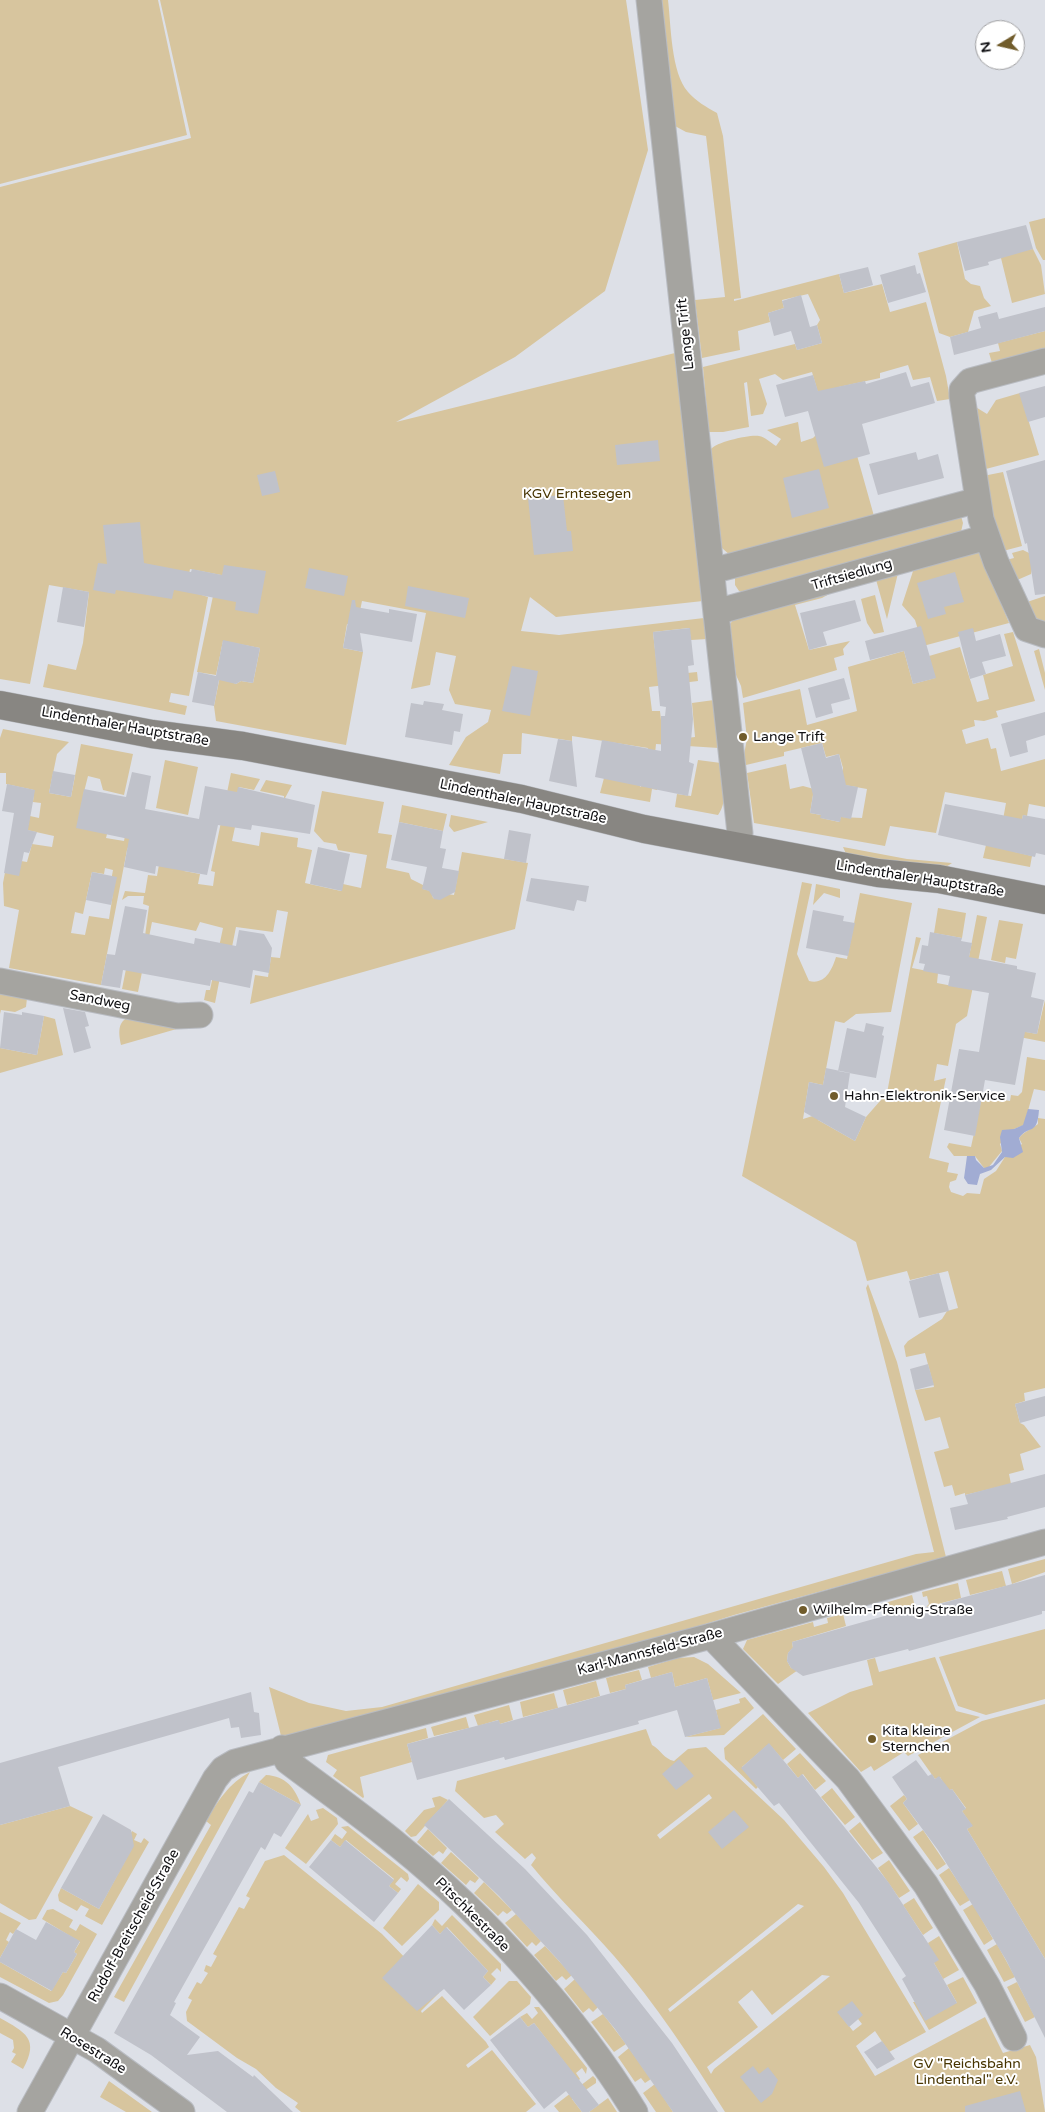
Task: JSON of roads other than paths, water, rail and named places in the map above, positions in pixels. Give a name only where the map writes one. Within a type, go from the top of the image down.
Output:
[{"type":"street","name":"Lange Trift","points":[[649,0],[740,833],[738,846]]},
{"type":"street","points":[[1045,361],[970,381],[962,390],[978,500],[987,537],[1012,599],[1027,629],[1045,635]]},
{"type":"street","points":[[712,571],[978,500]]},
{"type":"street","name":"Triftsiedlung","points":[[716,612],[987,537]]},
{"type":"street","name":"Lindenthaler Hauptstraße","points":[[0,705],[152,734],[243,746],[522,799],[644,829],[878,873],[939,879],[1045,900]]},
{"type":"street","name":"Sandweg","points":[[0,981],[177,1016],[200,1015]]},
{"type":"street","name":"Karl-Mannsfeld-Straße","points":[[252,1756],[711,1636],[1045,1542]]},
{"type":"street","points":[[711,1636],[848,1779],[926,1885],[987,1985],[1014,2038]]},
{"type":"street","name":"Pitschkestraße","points":[[282,1748],[287,1761],[399,1846],[494,1935],[574,2025],[635,2112]]},
{"type":"street","name":"Rudolf-Breitscheid-Straße","points":[[30,2112],[215,1779],[229,1765],[252,1756]]},
{"type":"street","name":"Rosestraße","points":[[0,1996],[97,2050],[182,2112]]},
{"type":"water","points":[[1028,1109],[1039,1110],[1034,1127],[1019,1138],[1023,1152],[1013,1158],[1005,1157],[991,1170],[980,1174],[977,1185],[968,1184],[964,1178],[967,1156],[975,1156],[976,1160],[984,1168],[993,1165],[1002,1152],[1000,1137],[1002,1130],[1014,1129],[1023,1125]]},
{"type":"place","name":"Lange Trift","points":[[743,737]]},
{"type":"place","name":"Hahn-Elektronik-Service","points":[[834,1096]]},
{"type":"place","name":"Wilhelm-Pfennig-Straße","points":[[803,1610]]},
{"type":"place","name":"Kita kleine Sternchen","points":[[872,1739]]},
{"type":"park label","name":"KGV Erntesegen","points":[[577,494]]},
{"type":"park label","name":"GV \"Reichsbahn Lindenthal\" e.V.","points":[[967,2072]]}]
